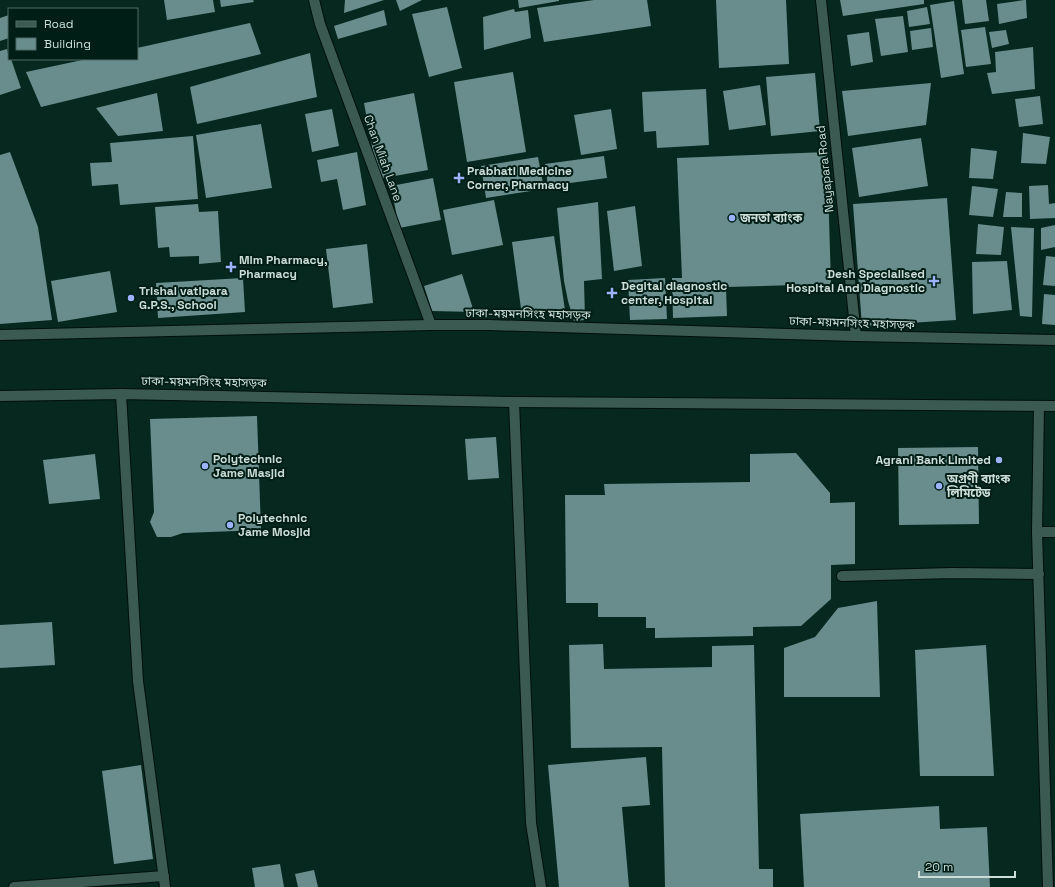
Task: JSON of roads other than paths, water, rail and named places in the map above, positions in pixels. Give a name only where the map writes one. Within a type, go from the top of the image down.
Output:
[{"type":"main road","name":"Chan Miah Lane","points":[[314,0],[320,24],[431,325]]},
{"type":"main road","name":"Nayapara Road","points":[[821,0],[856,336]]},
{"type":"main road","name":"ঢাকা-ময়মনসিংহ মহাসড়ক","points":[[0,334],[497,325],[856,336],[1055,340]]},
{"type":"main road","name":"ঢাকা-ময়মনসিংহ মহাসড়ক","points":[[0,396],[121,394],[514,402],[1055,406]]},
{"type":"main road","points":[[121,394],[138,680],[165,887]]},
{"type":"main road","points":[[514,402],[531,823],[542,887]]},
{"type":"main road","points":[[1039,406],[1037,532],[1048,887]]},
{"type":"main road","points":[[1037,532],[1055,532]]},
{"type":"main road","points":[[842,576],[952,573],[1039,574]]},
{"type":"main road","points":[[14,887],[164,876]]},
{"type":"place","name":"Prabhati Medicine Corner, Pharmacy","points":[[459,178]]},
{"type":"place","name":"জনতা ব্যাংক","points":[[732,218]]},
{"type":"place","name":"Mim Pharmacy, Pharmacy","points":[[231,267]]},
{"type":"place","name":"Desh Specialised Hospital And Diagnostic","points":[[934,281]]},
{"type":"place","name":"Degital diagnostic center, Hospital","points":[[612,293]]},
{"type":"place","name":"Trishal vatipara G.P.S., School","points":[[131,298]]},
{"type":"place","name":"Agrani Bank Limited","points":[[999,460]]},
{"type":"place","name":"Polytechnic Jame Masjid","points":[[205,466]]},
{"type":"place","name":"অগ্রণী ব্যাংক লিমিটেড","points":[[939,486]]},
{"type":"place","name":"Polytechnic Jame Mosjid","points":[[230,525]]}]
